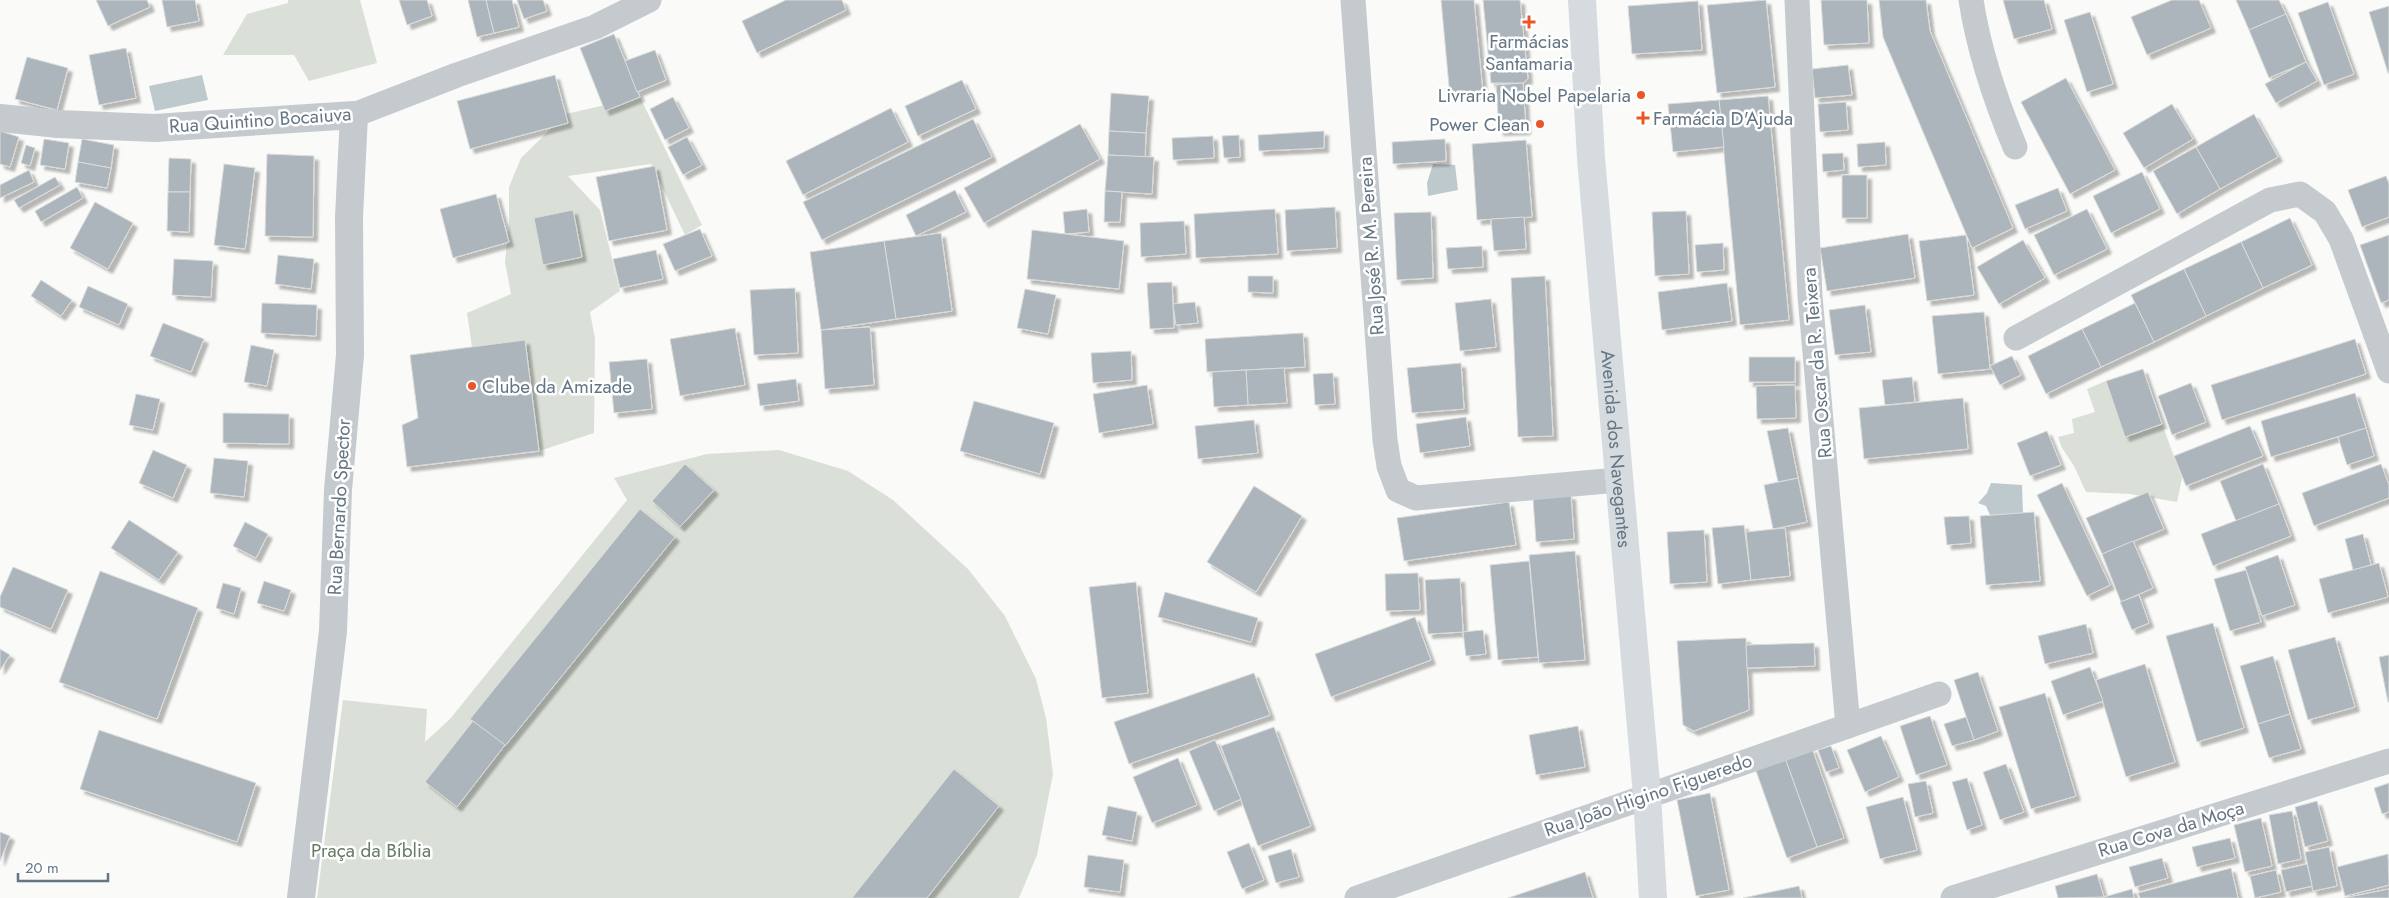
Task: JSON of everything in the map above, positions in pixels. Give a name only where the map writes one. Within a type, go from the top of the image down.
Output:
[{"type":"main road","name":"Avenida dos Navegantes","points":[[1582,0],[1591,158],[1647,795],[1654,898]]},
{"type":"street","name":"Rua Quintino Bocaiuva","points":[[0,118],[58,124],[155,128],[354,115],[457,75],[595,27],[649,0]]},
{"type":"street","name":"Rua José R. M. Pereira","points":[[1353,0],[1385,440],[1389,466],[1398,490],[1416,498],[1618,480]]},
{"type":"street","name":"Rua Oscar da R. Teixera","points":[[1797,0],[1810,296],[1848,726]]},
{"type":"street","points":[[1971,0],[1976,36],[1994,98],[2014,147]]},
{"type":"street","name":"Rua Bernardo Spector","points":[[301,898],[333,631],[338,490],[350,355],[350,217],[354,115]]},
{"type":"street","points":[[2016,338],[2270,200],[2300,194],[2325,212],[2341,239],[2389,371]]},
{"type":"street","name":"Rua João Higino Figueredo","points":[[1358,898],[1939,694]]},
{"type":"street","name":"Rua Cova da Moça","points":[[1953,898],[1991,892],[2389,761]]},
{"type":"green space","points":[[288,0],[360,0],[377,63],[309,81],[294,55],[223,55],[247,14],[288,3]]},
{"type":"green space","points":[[640,97],[702,225],[685,235],[651,164],[568,176],[600,210],[620,291],[590,312],[595,339],[594,433],[539,451],[525,341],[472,347],[467,313],[511,294],[505,262],[509,222],[509,187],[521,158],[566,114]]},
{"type":"green space","points":[[2106,381],[2125,437],[2162,424],[2182,478],[2177,502],[2130,494],[2086,492],[2058,437],[2074,433],[2072,419],[2095,412],[2087,389]]},
{"type":"green space","name":"Praça da Bíblia","points":[[779,450],[848,471],[893,500],[968,569],[1005,616],[1036,679],[1046,718],[1053,774],[1037,855],[1019,898],[317,898],[343,700],[427,709],[425,742],[450,719],[627,500],[614,478],[707,454]]},
{"type":"shaded area","points":[[202,75],[208,100],[155,111],[149,86]]},
{"type":"shaded area","points":[[1433,164],[1455,165],[1458,190],[1428,196],[1427,183]]},
{"type":"shaded area","points":[[1991,483],[2022,485],[2023,513],[1990,515],[1986,506],[1978,503],[1987,493]]},
{"type":"building","points":[[96,0],[147,0],[150,7],[108,26]]},
{"type":"building","points":[[162,0],[195,0],[199,21],[167,27]]},
{"type":"building","points":[[399,0],[427,0],[432,16],[407,25]]},
{"type":"building","points":[[468,0],[486,0],[494,33],[477,37]]},
{"type":"building","points":[[486,0],[512,0],[519,27],[494,33]]},
{"type":"building","points":[[517,0],[543,0],[547,11],[524,19]]},
{"type":"building","points":[[786,0],[842,0],[846,10],[757,53],[742,21]]},
{"type":"building","points":[[1441,0],[1474,0],[1483,94],[1450,97]]},
{"type":"building","points":[[1483,0],[1520,0],[1528,79],[1523,83],[1491,83]]},
{"type":"building","points":[[1766,0],[1775,87],[1717,93],[1707,5]]},
{"type":"building","points":[[1821,0],[1867,0],[1869,43],[1824,45]]},
{"type":"building","points":[[1879,0],[1926,0],[1930,31],[2013,228],[1972,248],[1883,37]]},
{"type":"building","points":[[2003,0],[2044,0],[2052,29],[2014,39]]},
{"type":"building","points":[[2172,0],[2199,0],[2211,28],[2147,55],[2131,17]]},
{"type":"building","points":[[2236,0],[2279,0],[2286,14],[2249,30]]},
{"type":"building","points":[[1698,1],[1702,50],[1632,54],[1628,6]]},
{"type":"building","points":[[2328,2],[2354,74],[2324,85],[2298,13]]},
{"type":"building","points":[[2389,6],[2389,73],[2388,73],[2369,12]]},
{"type":"building","points":[[2090,12],[2113,84],[2087,92],[2064,20]]},
{"type":"building","points":[[2286,14],[2306,62],[2269,78],[2249,30]]},
{"type":"building","points":[[614,34],[640,97],[605,111],[580,48]]},
{"type":"building","points":[[126,48],[136,98],[99,105],[89,55]]},
{"type":"building","points":[[655,50],[666,80],[637,92],[625,61]]},
{"type":"building","points":[[27,57],[68,68],[57,110],[15,99]]},
{"type":"building","points":[[2306,62],[2317,81],[2276,103],[2265,84]]},
{"type":"building","points":[[1848,65],[1852,95],[1815,98],[1812,69]]},
{"type":"building","points":[[555,75],[568,123],[470,149],[457,101]]},
{"type":"building","points":[[2066,78],[2115,170],[2070,194],[2021,102]]},
{"type":"building","points":[[962,80],[976,109],[918,136],[905,106]]},
{"type":"building","points":[[1523,83],[1526,130],[1499,131],[1496,85]]},
{"type":"building","points":[[1111,93],[1149,96],[1146,133],[1109,131]]},
{"type":"building","points":[[1768,96],[1789,320],[1740,325],[1719,100]]},
{"type":"building","points":[[673,97],[689,128],[665,140],[650,109]]},
{"type":"building","points":[[1719,100],[1724,147],[1673,152],[1668,104]]},
{"type":"building","points":[[1846,102],[1848,130],[1820,132],[1818,104]]},
{"type":"building","points":[[2172,104],[2193,139],[2144,168],[2123,133]]},
{"type":"building","points":[[891,108],[908,142],[803,195],[786,161]]},
{"type":"building","points":[[2254,114],[2278,157],[2220,189],[2196,147]]},
{"type":"building","points":[[973,119],[992,157],[822,240],[803,202]]},
{"type":"building","points":[[1080,124],[1100,159],[984,223],[964,188]]},
{"type":"building","points":[[0,131],[19,137],[10,167],[0,164]]},
{"type":"building","points":[[1109,131],[1146,133],[1145,157],[1108,155]]},
{"type":"building","points":[[1324,131],[1324,148],[1259,151],[1258,135]]},
{"type":"building","points":[[1239,135],[1240,157],[1224,158],[1222,136]]},
{"type":"building","points":[[1213,136],[1214,158],[1173,160],[1172,138]]},
{"type":"building","points":[[687,137],[702,165],[683,175],[668,147]]},
{"type":"building","points":[[44,139],[69,143],[65,169],[40,165]]},
{"type":"building","points":[[82,139],[114,145],[111,168],[78,162]]},
{"type":"building","points":[[1445,139],[1446,161],[1393,164],[1392,142]]},
{"type":"building","points":[[1526,140],[1532,217],[1477,220],[1472,144]]},
{"type":"building","points":[[1885,142],[1886,165],[1858,167],[1857,144]]},
{"type":"building","points":[[26,145],[35,148],[30,166],[21,163]]},
{"type":"building","points":[[2196,147],[2220,189],[2177,214],[2153,171]]},
{"type":"building","points":[[1843,153],[1844,170],[1823,172],[1822,154]]},
{"type":"building","points":[[267,154],[314,156],[313,237],[265,236]]},
{"type":"building","points":[[1108,155],[1154,157],[1152,194],[1105,191]]},
{"type":"building","points":[[169,158],[191,159],[190,192],[168,192]]},
{"type":"building","points":[[78,162],[111,168],[107,188],[75,182]]},
{"type":"building","points":[[224,164],[255,168],[245,249],[214,245]]},
{"type":"building","points":[[655,166],[667,230],[609,241],[596,177]]},
{"type":"building","points":[[29,170],[34,182],[0,198],[0,185]]},
{"type":"building","points":[[2142,172],[2160,209],[2111,233],[2093,196]]},
{"type":"building","points":[[1842,175],[1867,175],[1867,218],[1842,218]]},
{"type":"building","points":[[2386,176],[2389,184],[2389,217],[2362,227],[2348,190]]},
{"type":"building","points":[[55,177],[60,185],[19,208],[14,200]]},
{"type":"building","points":[[77,187],[83,198],[41,222],[35,211]]},
{"type":"building","points":[[2058,188],[2067,211],[2025,229],[2015,205]]},
{"type":"building","points":[[955,190],[966,212],[916,236],[906,215]]},
{"type":"building","points":[[1105,191],[1122,192],[1120,222],[1104,222]]},
{"type":"building","points":[[168,192],[190,192],[189,232],[167,231]]},
{"type":"building","points":[[496,194],[509,242],[453,258],[440,209]]},
{"type":"building","points":[[95,202],[133,223],[108,269],[70,248]]},
{"type":"building","points":[[1335,207],[1337,248],[1287,251],[1285,210]]},
{"type":"building","points":[[1087,209],[1089,232],[1065,234],[1063,212]]},
{"type":"building","points":[[1275,209],[1278,254],[1196,258],[1194,214]]},
{"type":"building","points":[[2087,209],[2107,249],[2054,275],[2034,235]]},
{"type":"building","points":[[573,210],[582,257],[543,265],[534,218]]},
{"type":"building","points":[[1686,211],[1689,274],[1655,276],[1652,212]]},
{"type":"building","points":[[1431,212],[1433,278],[1397,280],[1394,213]]},
{"type":"building","points":[[1524,217],[1526,249],[1494,251],[1491,219]]},
{"type":"building","points":[[2290,218],[2312,265],[2263,288],[2241,242]]},
{"type":"building","points":[[1184,221],[1186,254],[1141,257],[1140,223]]},
{"type":"building","points":[[700,229],[712,256],[675,271],[663,244]]},
{"type":"building","points":[[1032,230],[1124,241],[1119,289],[1027,279]]},
{"type":"building","points":[[941,233],[952,311],[896,319],[884,241]]},
{"type":"building","points":[[1908,234],[1915,278],[1827,291],[1820,248]]},
{"type":"building","points":[[1966,235],[1974,295],[1927,301],[1919,241]]},
{"type":"building","points":[[2389,235],[2389,300],[2381,303],[2360,245]]},
{"type":"building","points":[[2023,240],[2045,278],[1999,304],[1977,267]]},
{"type":"building","points":[[884,241],[896,319],[821,330],[810,252]]},
{"type":"building","points":[[2241,242],[2263,288],[2206,316],[2184,269]]},
{"type":"building","points":[[1723,243],[1724,270],[1697,272],[1695,245]]},
{"type":"building","points":[[1482,246],[1483,267],[1448,269],[1446,248]]},
{"type":"building","points":[[656,250],[663,279],[620,288],[613,259]]},
{"type":"building","points":[[278,255],[314,259],[311,289],[275,284]]},
{"type":"building","points":[[174,259],[213,261],[211,297],[172,295]]},
{"type":"building","points":[[2184,269],[2206,316],[2154,342],[2131,295]]},
{"type":"building","points":[[1248,276],[1273,276],[1273,293],[1248,292]]},
{"type":"building","points":[[1545,276],[1553,436],[1518,437],[1511,278]]},
{"type":"building","points":[[41,280],[72,300],[61,316],[31,296]]},
{"type":"building","points":[[1172,282],[1174,328],[1150,329],[1147,283]]},
{"type":"building","points":[[1727,283],[1732,321],[1662,330],[1658,292]]},
{"type":"building","points":[[88,286],[128,304],[119,325],[79,307]]},
{"type":"building","points":[[795,288],[798,353],[754,355],[750,290]]},
{"type":"building","points":[[1025,289],[1056,295],[1048,334],[1017,328]]},
{"type":"building","points":[[1491,299],[1496,347],[1460,351],[1455,303]]},
{"type":"building","points":[[1195,302],[1198,323],[1176,325],[1173,304]]},
{"type":"building","points":[[262,303],[317,305],[316,336],[261,333]]},
{"type":"building","points":[[2135,303],[2154,342],[2101,367],[2082,329]]},
{"type":"building","points":[[1865,305],[1871,352],[1835,355],[1829,310]]},
{"type":"building","points":[[1984,312],[1990,369],[1938,374],[1932,316]]},
{"type":"building","points":[[163,323],[204,339],[191,372],[150,356]]},
{"type":"building","points":[[870,327],[874,385],[825,389],[821,330]]},
{"type":"building","points":[[735,328],[745,385],[680,396],[670,339]]},
{"type":"building","points":[[2082,329],[2101,367],[2046,394],[2028,356]]},
{"type":"building","points":[[1303,333],[1305,367],[1207,372],[1205,339]]},
{"type":"building","points":[[2355,339],[2366,374],[2222,420],[2211,385]]},
{"type":"building","name":"Clube da Amizade","points":[[525,340],[539,451],[407,467],[402,425],[418,418],[410,355]]},
{"type":"building","points":[[251,345],[274,350],[267,386],[244,382]]},
{"type":"building","points":[[1131,351],[1132,380],[1093,383],[1091,353]]},
{"type":"building","points":[[2012,356],[2021,375],[2000,385],[1990,366]]},
{"type":"building","points":[[1749,357],[1795,357],[1795,382],[1749,382]]},
{"type":"building","points":[[647,359],[652,409],[614,413],[609,362]]},
{"type":"building","points":[[1461,363],[1464,409],[1412,413],[1407,368]]},
{"type":"building","points":[[1284,368],[1287,403],[1248,405],[1246,370]]},
{"type":"building","points":[[2143,369],[2162,424],[2125,437],[2106,381]]},
{"type":"building","points":[[1246,370],[1248,405],[1214,407],[1212,372]]},
{"type":"building","points":[[1333,373],[1335,404],[1315,405],[1313,374]]},
{"type":"building","points":[[1912,377],[1915,402],[1885,405],[1882,380]]},
{"type":"building","points":[[796,379],[799,401],[760,406],[757,384]]},
{"type":"building","points":[[2191,383],[2206,422],[2172,435],[2158,396]]},
{"type":"building","points":[[1147,385],[1153,424],[1099,433],[1093,394]]},
{"type":"building","points":[[1795,385],[1796,418],[1757,419],[1756,386]]},
{"type":"building","points":[[2355,393],[2366,428],[2271,457],[2261,421]]},
{"type":"building","points":[[136,394],[160,399],[153,430],[129,425]]},
{"type":"building","points":[[1963,398],[1968,449],[1864,459],[1859,408]]},
{"type":"building","points":[[974,401],[1054,423],[1040,474],[960,451]]},
{"type":"building","points":[[223,413],[289,414],[289,444],[223,443]]},
{"type":"building","points":[[1466,417],[1470,446],[1420,453],[1416,424]]},
{"type":"building","points":[[1254,420],[1258,453],[1198,459],[1195,426]]},
{"type":"building","points":[[2250,426],[2263,456],[2186,486],[2174,456]]},
{"type":"building","points":[[1788,428],[1798,478],[1778,482],[1767,431]]},
{"type":"building","points":[[2366,428],[2374,456],[2347,465],[2338,437]]},
{"type":"building","points":[[2047,431],[2061,465],[2030,476],[2017,443]]},
{"type":"building","points":[[153,450],[187,465],[173,498],[139,483]]},
{"type":"building","points":[[214,458],[248,461],[244,497],[210,493]]},
{"type":"building","points":[[685,464],[714,490],[680,527],[652,501]]},
{"type":"building","points":[[2263,464],[2279,504],[2236,521],[2220,481]]},
{"type":"building","points":[[2381,464],[2389,485],[2389,498],[2314,526],[2302,493]]},
{"type":"building","points":[[1798,478],[1807,522],[1773,529],[1764,485]]},
{"type":"building","points":[[2062,483],[2110,585],[2087,596],[2037,495]]},
{"type":"building","points":[[1254,486],[1302,516],[1256,592],[1207,562]]},
{"type":"building","points":[[2148,492],[2164,529],[2102,554],[2086,518]]},
{"type":"building","points":[[1571,495],[1574,539],[1536,542],[1533,498]]},
{"type":"building","points":[[1509,502],[1516,545],[1404,561],[1397,518]]},
{"type":"building","points":[[2279,504],[2291,536],[2213,566],[2201,534]]},
{"type":"building","points":[[640,509],[675,537],[505,746],[470,719]]},
{"type":"building","points":[[2034,512],[2040,581],[1986,585],[1980,516]]},
{"type":"building","points":[[1969,516],[1971,543],[1947,545],[1944,517]]},
{"type":"building","points":[[129,520],[178,552],[159,580],[111,548]]},
{"type":"building","points":[[245,522],[268,534],[256,558],[233,546]]},
{"type":"building","points":[[1744,525],[1751,580],[1718,584],[1712,528]]},
{"type":"building","points":[[1785,528],[1790,576],[1751,580],[1746,532]]},
{"type":"building","points":[[1704,530],[1707,582],[1670,584],[1667,532]]},
{"type":"building","points":[[2363,534],[2371,565],[2353,570],[2345,539]]},
{"type":"building","points":[[2133,541],[2153,588],[2121,602],[2102,554]]},
{"type":"building","points":[[1575,551],[1585,660],[1539,663],[1529,555]]},
{"type":"building","points":[[2278,555],[2295,605],[2262,616],[2245,567]]},
{"type":"building","points":[[1529,561],[1538,657],[1498,660],[1490,565]]},
{"type":"building","points":[[2379,563],[2388,597],[2328,613],[2319,579]]},
{"type":"building","points":[[13,567],[68,590],[51,629],[0,607],[0,597]]},
{"type":"building","points":[[2246,570],[2261,622],[2230,631],[2214,579]]},
{"type":"building","points":[[100,571],[198,608],[157,719],[59,682]]},
{"type":"building","points":[[1418,573],[1420,610],[1386,611],[1385,574]]},
{"type":"building","points":[[1460,578],[1463,632],[1428,634],[1425,580]]},
{"type":"building","points":[[264,581],[291,590],[284,611],[257,603]]},
{"type":"building","points":[[1136,582],[1148,693],[1102,698],[1089,587]]},
{"type":"building","points":[[223,583],[241,588],[234,614],[216,608]]},
{"type":"building","points":[[1165,592],[1258,618],[1251,642],[1158,617]]},
{"type":"building","points":[[2139,595],[2149,623],[2132,630],[2120,602]]},
{"type":"building","points":[[1415,617],[1431,660],[1331,697],[1315,654]]},
{"type":"building","points":[[2213,623],[2244,728],[2197,742],[2166,636]]},
{"type":"building","points":[[2086,624],[2093,653],[2045,664],[2038,636]]},
{"type":"building","points":[[1483,630],[1486,654],[1466,656],[1463,632]]},
{"type":"building","points":[[2335,637],[2355,707],[2308,720],[2288,650]]},
{"type":"building","points":[[1746,638],[1749,710],[1694,731],[1683,725],[1677,641]]},
{"type":"building","points":[[1814,643],[1815,666],[1747,668],[1746,645]]},
{"type":"building","points":[[0,649],[10,655],[0,670]]},
{"type":"building","points":[[2389,655],[2389,702],[2388,702],[2379,657]]},
{"type":"building","points":[[2273,656],[2290,714],[2258,724],[2240,666]]},
{"type":"building","points":[[2145,664],[2175,762],[2126,777],[2096,680]]},
{"type":"building","points":[[2090,667],[2103,701],[2063,715],[2051,681]]},
{"type":"building","points":[[1978,672],[1998,731],[1974,740],[1954,680]]},
{"type":"building","points":[[1254,673],[1270,715],[1129,764],[1114,722]]},
{"type":"building","points":[[2045,693],[2076,796],[2031,809],[1999,707]]},
{"type":"building","points":[[2290,714],[2301,749],[2269,758],[2258,724]]},
{"type":"building","points":[[1930,716],[1947,765],[1916,775],[1900,726]]},
{"type":"building","points":[[1966,717],[1974,740],[1952,746],[1944,724]]},
{"type":"building","points":[[473,721],[505,745],[457,807],[425,782]]},
{"type":"building","points":[[1578,726],[1585,767],[1536,775],[1529,735]]},
{"type":"building","points":[[1274,727],[1311,826],[1258,846],[1221,746]]},
{"type":"building","points":[[99,730],[256,783],[237,842],[80,789]]},
{"type":"building","points":[[1881,736],[1899,777],[1865,792],[1847,750]]},
{"type":"building","points":[[1215,740],[1241,799],[1214,811],[1189,751]]},
{"type":"building","points":[[1831,746],[1839,768],[1826,772],[1818,750]]},
{"type":"building","points":[[1812,748],[1844,838],[1817,847],[1785,758]]},
{"type":"building","points":[[1178,758],[1197,805],[1152,823],[1133,777]]},
{"type":"building","points":[[1785,758],[1817,847],[1787,858],[1755,768]]},
{"type":"building","points":[[2006,764],[2024,812],[2000,820],[1983,772]]},
{"type":"building","points":[[954,769],[999,806],[927,898],[852,898]]},
{"type":"building","points":[[1967,778],[1982,825],[1967,830],[1952,782]]},
{"type":"building","points":[[1926,781],[1933,813],[1915,817],[1908,784]]},
{"type":"building","points":[[2389,783],[2389,812],[2382,814],[2374,788]]},
{"type":"building","points":[[1710,793],[1729,890],[1696,896],[1677,800]]},
{"type":"building","points":[[1903,797],[1917,850],[1880,859],[1866,807]]},
{"type":"building","points":[[2317,801],[2328,841],[2305,847],[2295,807]]},
{"type":"building","points":[[1108,806],[1137,812],[1132,841],[1102,835]]},
{"type":"building","points":[[2292,811],[2301,859],[2278,864],[2269,815]]},
{"type":"building","points":[[2261,818],[2272,866],[2245,872],[2234,825]]},
{"type":"building","points":[[0,832],[10,836],[0,861]]},
{"type":"building","points":[[2230,838],[2235,858],[2197,867],[2192,847]]},
{"type":"building","points":[[1249,843],[1264,880],[1242,889],[1227,852]]},
{"type":"building","points":[[2329,847],[2337,886],[2313,891],[2305,852]]},
{"type":"building","points":[[1291,849],[1299,877],[1276,883],[1268,856]]},
{"type":"building","points":[[2388,854],[2389,885],[2345,896],[2337,867]]},
{"type":"building","points":[[1088,855],[1124,860],[1120,892],[1084,887]]},
{"type":"building","points":[[2162,858],[2168,878],[2135,887],[2129,867]]},
{"type":"building","points":[[2307,864],[2312,886],[2286,892],[2281,870]]},
{"type":"building","points":[[2231,868],[2238,898],[2140,898],[2138,893]]},
{"type":"building","points":[[2276,870],[2281,892],[2255,898],[2250,876]]},
{"type":"building","points":[[1585,872],[1593,898],[1508,898]]},
{"type":"building","points":[[2097,874],[2104,897],[2058,898],[2055,886]]},
{"type":"building","points":[[1799,886],[1802,898],[1743,898]]},
{"type":"building","points":[[2132,889],[2134,898],[2104,898],[2104,897]]},
{"type":"building","points":[[2389,889],[2389,898],[2344,898]]},
{"type":"place","name":"Farmácias Santamaria","points":[[1529,22]]},
{"type":"place","name":"Livraria Nobel Papelaria","points":[[1641,95]]},
{"type":"place","name":"Farmácia D'Ajuda","points":[[1643,118]]},
{"type":"place","name":"Power Clean","points":[[1540,124]]},
{"type":"place","name":"Clube da Amizade","points":[[472,386]]}]
